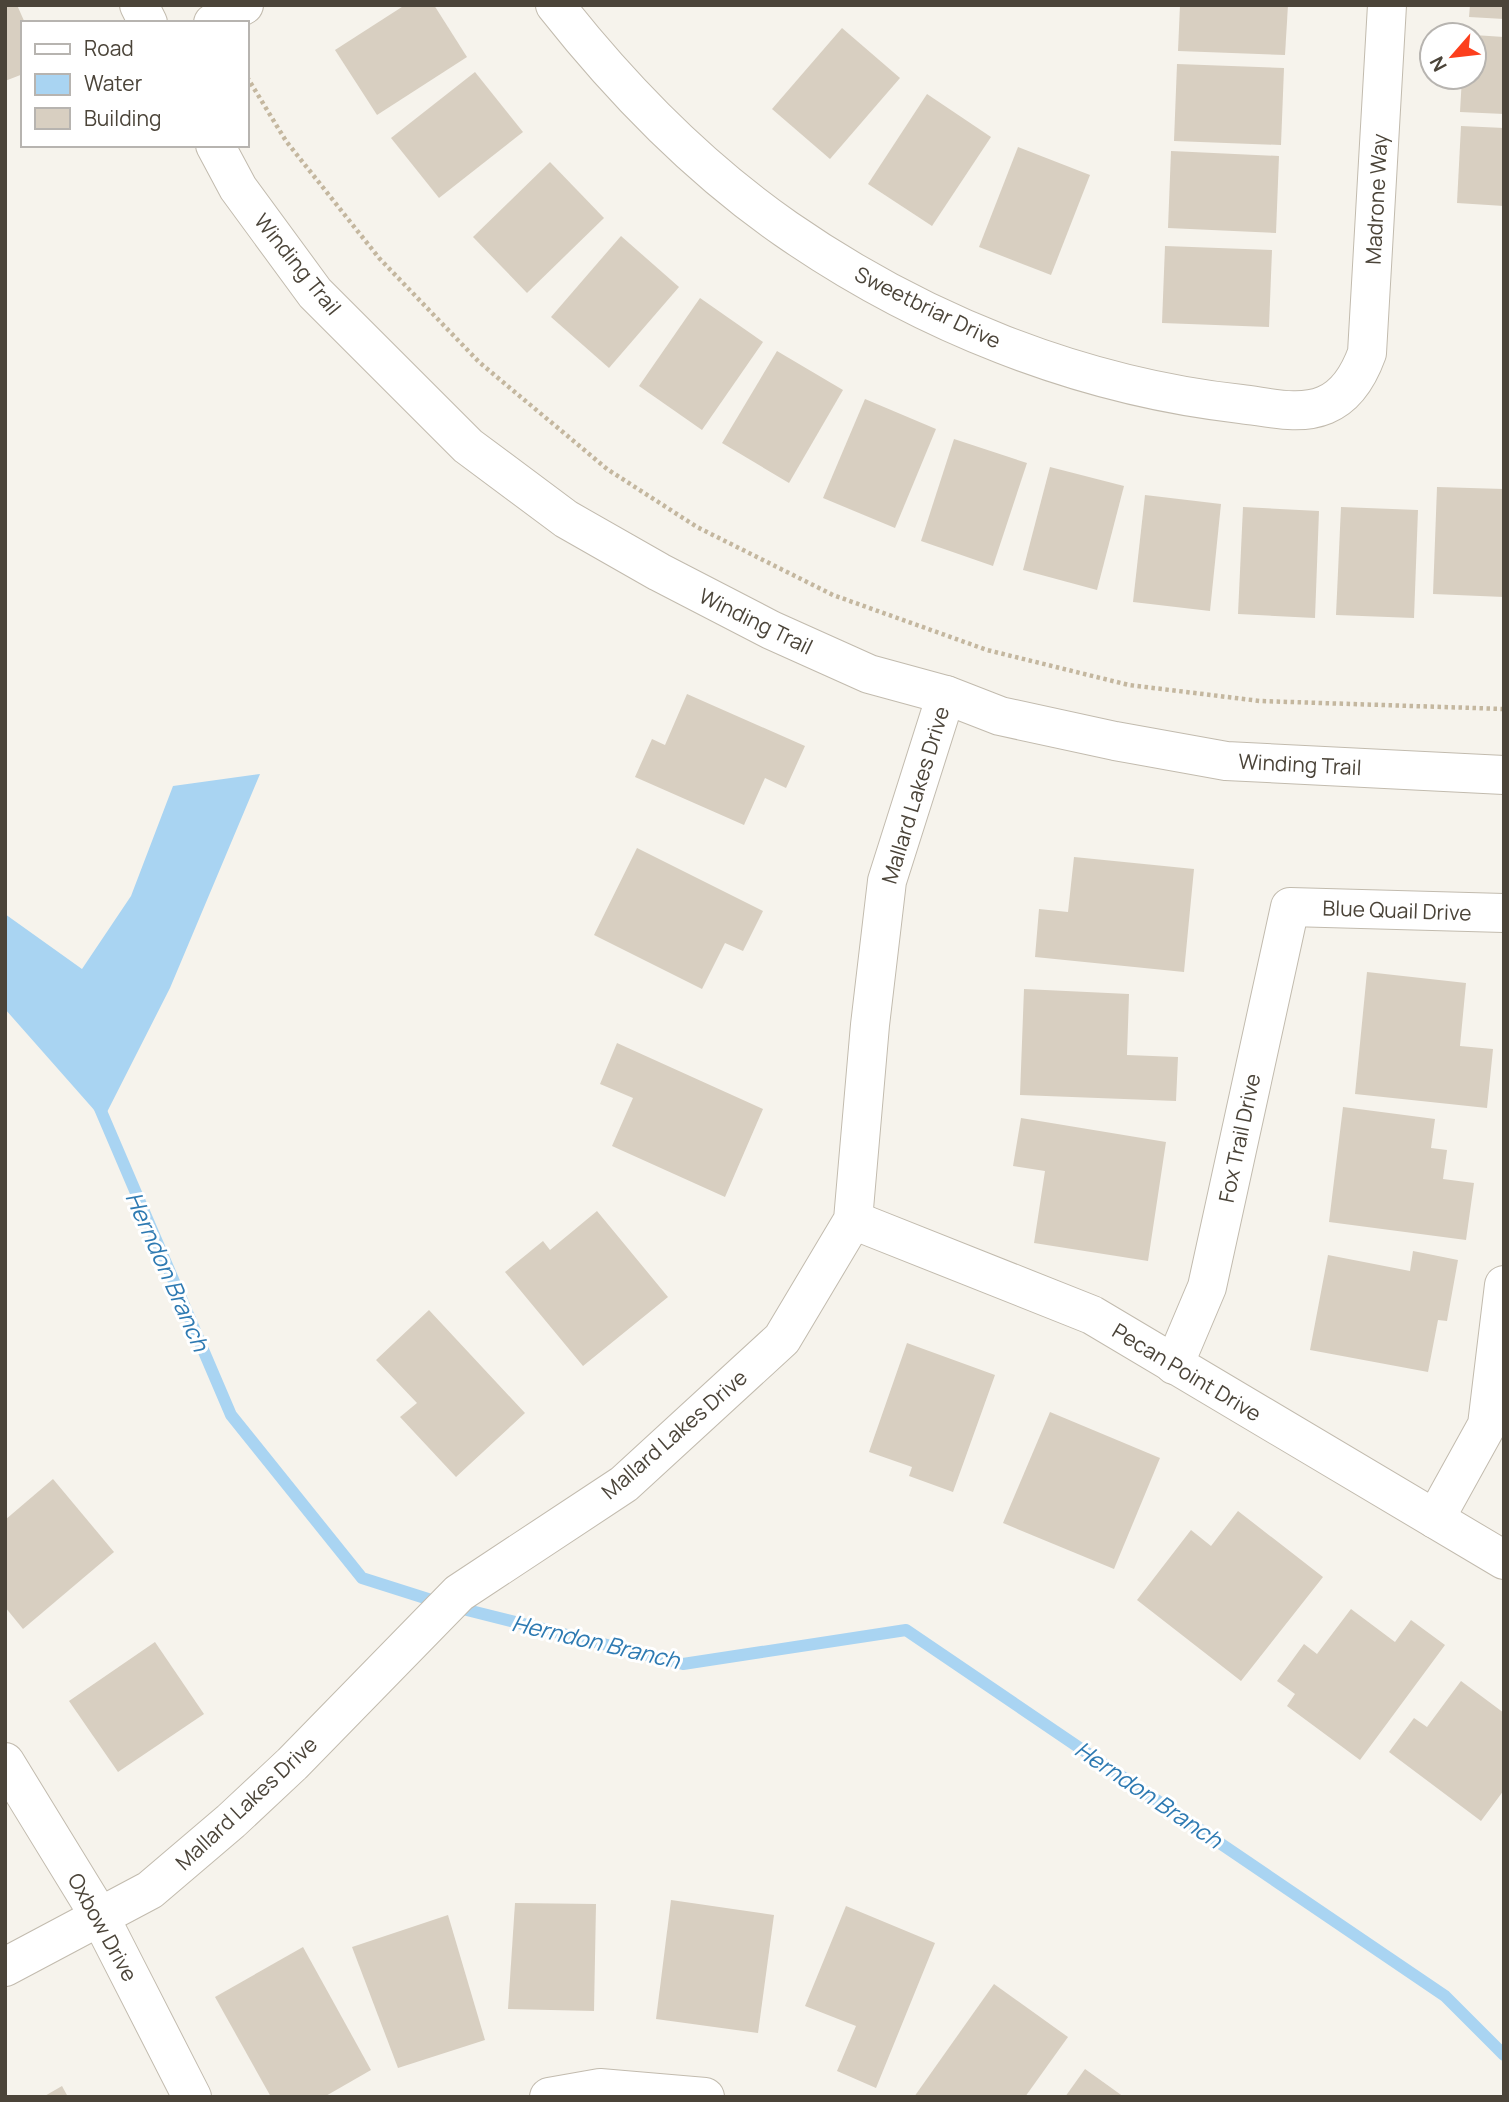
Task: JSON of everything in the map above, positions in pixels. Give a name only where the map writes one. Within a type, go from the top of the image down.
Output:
[{"type":"street","points":[[139,5],[147,21]]},
{"type":"street","points":[[216,21],[244,5]]},
{"type":"street","name":"Sweetbriar Drive","points":[[555,5],[632,97],[681,145],[732,189],[786,229],[902,300],[963,329],[1026,354],[1157,391],[1223,402],[1301,410],[1331,402],[1348,388]]},
{"type":"street","name":"Madrone Way","points":[[1348,388],[1362,366],[1369,340],[1387,5]]},
{"type":"street","name":"Winding Trail","points":[[216,147],[238,188],[315,293],[468,446],[566,519],[659,572],[771,630],[869,674],[946,695],[1000,716],[1115,741],[1226,761],[1504,775]]},
{"type":"street","name":"Mallard Lakes Drive","points":[[5,1967],[150,1890],[231,1821],[292,1763],[458,1592],[624,1484],[782,1339],[853,1220],[870,1025],[887,881],[946,695]]},
{"type":"street","name":"Blue Quail Drive","points":[[1290,907],[1504,913]]},
{"type":"street","name":"Fox Trail Drive","points":[[1174,1365],[1207,1287],[1290,907]]},
{"type":"street","name":"Pecan Point Drive","points":[[853,1220],[1092,1315],[1504,1560]]},
{"type":"street","points":[[1435,1519],[1487,1424],[1504,1285]]},
{"type":"street","name":"Oxbow Drive","points":[[5,1762],[100,1917],[192,2097]]},
{"type":"street","points":[[549,2097],[600,2088],[705,2097]]},
{"type":"path","points":[[248,79],[286,141],[379,258],[479,362],[607,469],[709,533],[834,595],[987,650],[1129,685],[1260,701],[1504,709]]},
{"type":"water","points":[[260,774],[170,988],[103,1120],[5,1009],[5,914],[82,969],[131,896],[173,786]]},
{"type":"building","points":[[5,5],[17,5],[24,21],[21,21],[21,75],[5,81]]},
{"type":"building","points":[[405,5],[434,5],[467,57],[377,115],[335,50]]},
{"type":"building","points":[[1180,5],[1288,5],[1285,55],[1178,51]]},
{"type":"building","points":[[1470,5],[1504,5],[1504,19],[1469,17]]},
{"type":"building","points":[[842,28],[900,78],[830,159],[772,109]]},
{"type":"building","points":[[1488,36],[1504,37],[1504,114],[1460,112],[1461,91],[1488,91]]},
{"type":"building","points":[[1177,64],[1284,68],[1281,145],[1174,141]]},
{"type":"building","points":[[475,72],[523,132],[439,198],[391,138]]},
{"type":"building","points":[[927,94],[991,137],[932,226],[868,184]]},
{"type":"building","points":[[1461,126],[1504,128],[1504,206],[1457,203]]},
{"type":"building","points":[[1018,147],[1090,175],[1051,275],[979,247]]},
{"type":"building","points":[[1171,151],[1279,156],[1276,233],[1168,228]]},
{"type":"building","points":[[550,162],[604,218],[527,293],[473,237]]},
{"type":"building","points":[[621,236],[679,287],[609,368],[551,317]]},
{"type":"building","points":[[1165,246],[1272,250],[1269,327],[1162,323]]},
{"type":"building","points":[[700,298],[763,342],[702,430],[639,386]]},
{"type":"building","points":[[777,351],[843,390],[789,483],[722,443]]},
{"type":"building","points":[[865,399],[936,429],[895,528],[823,498]]},
{"type":"building","points":[[954,439],[1027,463],[993,566],[921,541]]},
{"type":"building","points":[[1050,467],[1124,486],[1097,590],[1023,570]]},
{"type":"building","points":[[1437,487],[1504,489],[1504,597],[1433,594]]},
{"type":"building","points":[[1145,495],[1221,504],[1210,611],[1133,602]]},
{"type":"building","points":[[1243,507],[1319,511],[1315,618],[1238,614]]},
{"type":"building","points":[[1341,507],[1418,510],[1414,618],[1336,615]]},
{"type":"building","points":[[687,694],[805,746],[786,788],[765,778],[744,825],[635,777],[652,739],[665,745]]},
{"type":"building","points":[[637,848],[763,911],[743,951],[725,943],[702,989],[594,935]]},
{"type":"building","points":[[1074,857],[1194,869],[1184,972],[1035,957],[1039,909],[1068,912]]},
{"type":"building","points":[[1367,972],[1466,983],[1460,1046],[1493,1049],[1487,1108],[1355,1094]]},
{"type":"building","points":[[1024,989],[1129,994],[1127,1055],[1178,1057],[1176,1101],[1020,1095]]},
{"type":"building","points":[[617,1043],[763,1109],[725,1197],[612,1146],[633,1098],[600,1084]]},
{"type":"building","points":[[1343,1107],[1435,1119],[1431,1148],[1447,1150],[1443,1179],[1474,1183],[1466,1240],[1329,1222]]},
{"type":"building","points":[[1021,1118],[1166,1142],[1148,1261],[1034,1243],[1045,1171],[1013,1166]]},
{"type":"building","points":[[597,1211],[668,1297],[583,1366],[505,1272],[543,1241],[550,1250]]},
{"type":"building","points":[[1413,1251],[1458,1260],[1447,1321],[1438,1320],[1428,1372],[1310,1350],[1328,1255],[1410,1271]]},
{"type":"building","points":[[429,1310],[525,1413],[456,1477],[400,1417],[417,1403],[376,1360]]},
{"type":"building","points":[[907,1343],[995,1375],[953,1492],[909,1476],[912,1467],[869,1452]]},
{"type":"building","points":[[1050,1412],[1160,1458],[1114,1569],[1003,1523]]},
{"type":"building","points":[[53,1479],[114,1552],[23,1629],[5,1607],[5,1520]]},
{"type":"building","points":[[1238,1511],[1323,1577],[1241,1681],[1137,1600],[1191,1530],[1211,1546]]},
{"type":"building","points":[[1351,1609],[1395,1642],[1411,1620],[1445,1645],[1360,1760],[1287,1706],[1295,1694],[1277,1681],[1304,1644],[1317,1654]]},
{"type":"building","points":[[155,1642],[204,1714],[118,1772],[69,1701]]},
{"type":"building","points":[[1461,1681],[1504,1713],[1504,1790],[1481,1821],[1389,1752],[1414,1718],[1427,1727]]},
{"type":"building","points":[[671,1900],[774,1915],[758,2033],[656,2019]]},
{"type":"building","points":[[515,1903],[596,1904],[594,2011],[508,2009]]},
{"type":"building","points":[[846,1906],[935,1943],[876,2088],[837,2071],[856,2026],[805,2006]]},
{"type":"building","points":[[448,1915],[485,2040],[398,2068],[352,1947]]},
{"type":"building","points":[[303,1947],[371,2070],[324,2097],[271,2097],[215,1997]]},
{"type":"building","points":[[994,1984],[1068,2037],[1025,2097],[914,2097]]},
{"type":"building","points":[[1085,2069],[1124,2097],[1065,2097]]},
{"type":"building","points":[[62,2086],[68,2097],[43,2097]]},
{"type":"waterway","name":"Herndon Branch","points":[[98,1104],[231,1415],[362,1578],[447,1605],[683,1664],[906,1630],[1445,1996],[1504,2055]]}]
